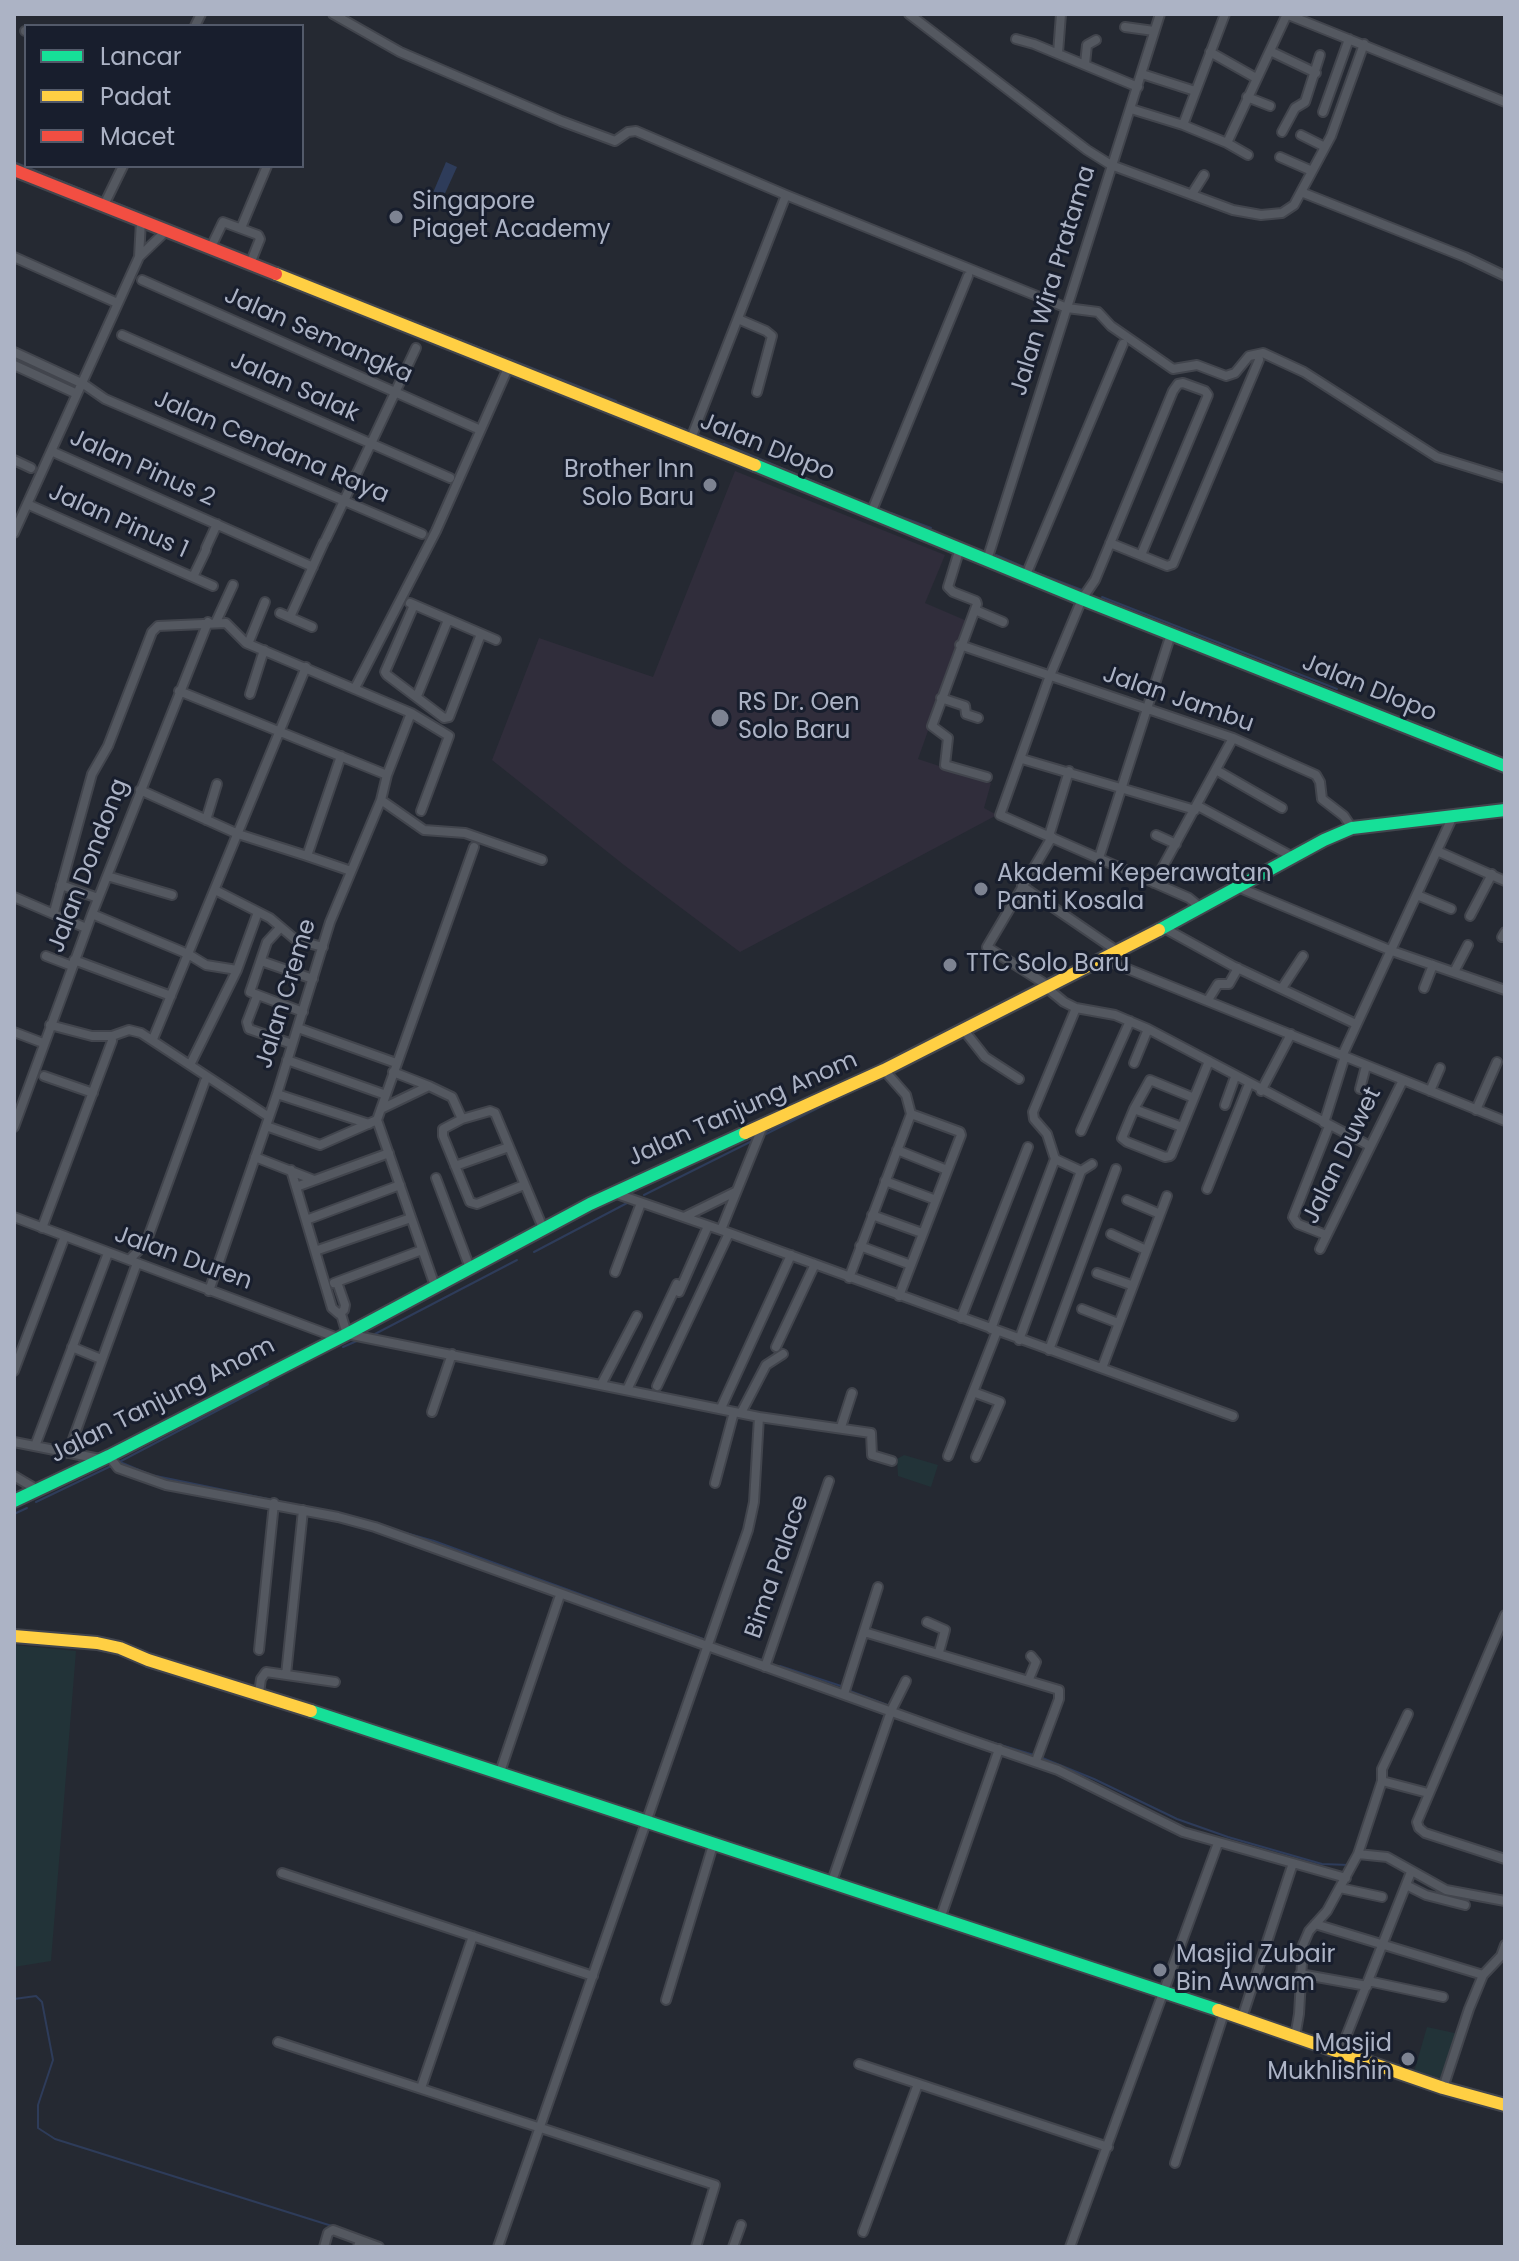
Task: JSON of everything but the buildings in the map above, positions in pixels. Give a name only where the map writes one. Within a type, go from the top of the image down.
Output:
[{"type":"street","points":[[333,14],[400,52],[561,121],[615,141],[628,132],[636,131],[1067,308],[1102,314],[1118,332],[1173,369],[1197,365],[1226,376],[1235,373],[1249,356],[1263,353],[1304,372],[1437,457],[1505,478]]},
{"type":"street","points":[[909,14],[1111,165],[1233,210],[1261,215],[1288,210],[1301,192],[1325,147],[1364,44]]},
{"type":"street","points":[[1058,53],[1061,14]]},
{"type":"street","name":"Jalan Wira Pratama","points":[[987,560],[1160,14]]},
{"type":"street","points":[[1183,125],[1225,14]]},
{"type":"street","points":[[1227,143],[1286,14],[1505,102]]},
{"type":"street","points":[[1125,27],[1154,31]]},
{"type":"street","points":[[1016,39],[1138,87]]},
{"type":"street","points":[[1323,112],[1349,39]]},
{"type":"street","points":[[1085,64],[1087,45],[1096,40]]},
{"type":"street","points":[[1270,51],[1316,73]]},
{"type":"street","points":[[1210,52],[1256,78]]},
{"type":"street","points":[[1282,132],[1295,108],[1305,102],[1320,55]]},
{"type":"street","points":[[1142,74],[1195,91]]},
{"type":"street","points":[[1247,97],[1270,106]]},
{"type":"street","points":[[1131,109],[1183,125],[1248,155]]},
{"type":"street","points":[[1301,135],[1325,147]]},
{"type":"street","points":[[1280,157],[1312,171]]},
{"type":"street","points":[[105,201],[122,168]]},
{"type":"street","points":[[241,228],[266,168]]},
{"type":"street","name":"Jalan Dlopo","points":[[14,170],[105,201],[166,231],[213,243],[508,368],[692,437],[987,560],[1027,570],[1082,599],[1505,766]]},
{"type":"street","points":[[1192,194],[1204,175]]},
{"type":"street","points":[[1301,192],[1505,276]]},
{"type":"street","points":[[692,437],[786,195]]},
{"type":"street","points":[[139,257],[141,221]]},
{"type":"street","points":[[213,243],[223,222],[241,228],[260,237],[252,260]]},
{"type":"street","points":[[14,533],[139,257],[166,231]]},
{"type":"street","points":[[14,257],[115,302]]},
{"type":"street","points":[[871,513],[968,276]]},
{"type":"street","name":"Jalan Semangka","points":[[142,280],[476,428]]},
{"type":"street","points":[[738,319],[772,336],[757,392]]},
{"type":"street","name":"Jalan Salak","points":[[122,335],[450,478]]},
{"type":"street","points":[[1027,570],[1123,344]]},
{"type":"street","points":[[290,617],[416,348]]},
{"type":"street","name":"Jalan Cendana Raya","points":[[14,352],[81,383],[105,399],[422,534]]},
{"type":"street","points":[[1110,543],[1167,566],[1175,561],[1259,360]]},
{"type":"street","name":"Jalan Cendana Raya","points":[[14,365],[76,394],[105,399]]},
{"type":"street","points":[[355,688],[402,599],[508,368]]},
{"type":"street","points":[[1141,555],[1206,400],[1205,391],[1183,383],[1176,387],[1095,580],[1082,599],[1049,678],[1000,815],[1189,898],[1201,908]]},
{"type":"street","name":"Jalan Pinus 2","points":[[51,451],[313,567]]},
{"type":"street","points":[[14,460],[31,468]]},
{"type":"street","name":"Jalan Pinus 1","points":[[27,504],[213,586]]},
{"type":"street","name":"Jalan Pinus 2","points":[[206,549],[217,524]]},
{"type":"street","points":[[960,548],[948,587],[977,602],[932,726],[948,738],[944,763],[987,777]]},
{"type":"street","name":"Jalan Pinus 1","points":[[193,577],[206,549]]},
{"type":"street","points":[[1095,580],[1097,605]]},
{"type":"street","name":"Jalan Dondong","points":[[14,1127],[18,1101],[179,691],[233,585]]},
{"type":"street","points":[[402,599],[496,640]]},
{"type":"street","points":[[248,644],[265,602]]},
{"type":"street","points":[[414,605],[385,672],[448,718],[481,634]]},
{"type":"street","points":[[975,610],[1003,622]]},
{"type":"street","points":[[280,613],[312,627]]},
{"type":"street","points":[[417,696],[448,620]]},
{"type":"street","points":[[54,912],[92,774],[108,746],[152,632],[158,626],[212,622],[229,624],[248,644],[411,713],[449,736],[421,811]]},
{"type":"street","points":[[1099,858],[1171,634]]},
{"type":"street","name":"Jalan Jambu","points":[[960,645],[1049,678],[1149,708],[1233,738],[1316,775],[1322,799],[1344,816],[1352,828]]},
{"type":"street","points":[[250,694],[264,650]]},
{"type":"street","points":[[153,1039],[306,667]]},
{"type":"street","points":[[179,691],[387,775]]},
{"type":"street","points":[[941,698],[965,706],[966,714],[978,718]]},
{"type":"street","name":"Jalan Creme","points":[[209,1291],[277,1094],[330,922],[381,800],[387,775],[411,713]]},
{"type":"street","points":[[1154,883],[1233,738]]},
{"type":"street","points":[[307,856],[341,756]]},
{"type":"street","points":[[1022,759],[1196,808],[1293,857]]},
{"type":"street","points":[[1216,770],[1282,808]]},
{"type":"street","points":[[1069,771],[1051,836],[987,947],[1048,987],[1064,1002],[1148,1029],[1370,1146]]},
{"type":"street","points":[[206,820],[217,784]]},
{"type":"street","points":[[140,790],[238,834],[351,871]]},
{"type":"street","points":[[381,800],[424,830],[465,833],[542,860]]},
{"type":"street","name":"Jalan Tanjung Anom","points":[[14,1501],[103,1462],[348,1336],[543,1228],[884,1070],[1164,928],[1352,828],[1505,810]]},
{"type":"street","points":[[1326,1235],[1298,1224],[1293,1217],[1327,1124],[1344,1055],[1356,1024],[1453,816]]},
{"type":"street","points":[[1156,835],[1176,844]]},
{"type":"street","points":[[50,1025],[99,1037],[129,1030],[153,1039],[267,1122],[320,1145],[373,1122],[381,1109],[474,847]]},
{"type":"street","points":[[1437,851],[1505,881]]},
{"type":"street","points":[[1470,916],[1492,874]]},
{"type":"street","points":[[107,876],[172,895]]},
{"type":"street","points":[[61,885],[98,898]]},
{"type":"street","points":[[1022,886],[1117,951]]},
{"type":"street","points":[[1240,888],[1392,951],[1505,990]]},
{"type":"street","points":[[215,890],[258,912],[296,940],[323,947]]},
{"type":"street","points":[[1417,895],[1451,909]]},
{"type":"street","points":[[14,897],[86,928]]},
{"type":"street","points":[[190,1065],[237,970],[258,912]]},
{"type":"street","points":[[92,914],[188,954],[206,965],[237,970]]},
{"type":"street","points":[[280,928],[267,942],[249,991],[303,1012]]},
{"type":"street","points":[[1164,928],[1238,968],[1356,1024]]},
{"type":"street","points":[[1454,972],[1468,945]]},
{"type":"street","points":[[46,956],[171,996]]},
{"type":"street","points":[[1282,988],[1303,956]]},
{"type":"street","points":[[1103,959],[1505,1121]]},
{"type":"street","points":[[261,961],[313,979]]},
{"type":"street","points":[[1424,988],[1433,965]]},
{"type":"street","points":[[1208,1000],[1218,984],[1229,984],[1238,968]]},
{"type":"street","points":[[257,996],[247,1022],[249,1029],[292,1044]]},
{"type":"street","points":[[948,1456],[1055,1159],[1047,1134],[1034,1119],[1033,1112],[1076,1008]]},
{"type":"street","points":[[1081,1131],[1130,1021]]},
{"type":"street","points":[[298,1028],[395,1067],[452,1097],[462,1119]]},
{"type":"street","points":[[963,1029],[985,1057],[1019,1079]]},
{"type":"street","points":[[1134,1063],[1148,1029]]},
{"type":"street","points":[[14,1032],[43,1043]]},
{"type":"street","points":[[1261,1091],[1291,1034]]},
{"type":"street","points":[[42,1228],[112,1041]]},
{"type":"street","points":[[287,1060],[386,1095]]},
{"type":"street","points":[[1194,1098],[1151,1079],[1122,1138],[1168,1157],[1182,1127],[1194,1098],[1209,1061]]},
{"type":"street","points":[[1476,1110],[1497,1062]]},
{"type":"street","points":[[1360,1089],[1366,1066]]},
{"type":"street","points":[[1430,1091],[1440,1068]]},
{"type":"street","points":[[849,1278],[911,1114],[909,1100],[884,1070]]},
{"type":"street","points":[[44,1076],[93,1093]]},
{"type":"street","points":[[1225,1105],[1235,1077]]},
{"type":"street","name":"Jalan Duwet","points":[[1320,1249],[1403,1080]]},
{"type":"street","points":[[68,1453],[133,1262],[146,1243],[205,1081]]},
{"type":"street","points":[[1207,1189],[1249,1084]]},
{"type":"street","points":[[381,1109],[429,1086]]},
{"type":"street","points":[[277,1094],[373,1122],[389,1153],[435,1286]]},
{"type":"street","points":[[1134,1109],[1182,1127]]},
{"type":"street","points":[[524,1185],[473,1204],[468,1199],[442,1132],[445,1127],[493,1111],[543,1228]]},
{"type":"street","points":[[899,1296],[961,1133],[911,1114]]},
{"type":"street","points":[[657,1386],[725,1231],[735,1192],[763,1126]]},
{"type":"street","points":[[455,1166],[509,1147]]},
{"type":"street","points":[[961,1318],[1028,1147]]},
{"type":"street","points":[[897,1150],[947,1170]]},
{"type":"street","points":[[296,1187],[389,1153]]},
{"type":"street","points":[[255,1157],[315,1180]]},
{"type":"street","points":[[1055,1159],[1081,1171]]},
{"type":"street","points":[[1019,1340],[1081,1171],[1092,1164]]},
{"type":"street","points":[[1049,1350],[1116,1169]]},
{"type":"street","points":[[291,1170],[334,1312],[341,1314]]},
{"type":"street","points":[[436,1178],[470,1268]]},
{"type":"street","points":[[885,1181],[936,1200]]},
{"type":"street","points":[[306,1220],[400,1185]]},
{"type":"street","points":[[684,1217],[735,1192]]},
{"type":"street","points":[[613,1193],[1233,1416]]},
{"type":"street","points":[[1102,1368],[1167,1196]]},
{"type":"street","points":[[1127,1200],[1160,1214]]},
{"type":"street","points":[[615,1272],[641,1203]]},
{"type":"street","points":[[872,1215],[922,1233]]},
{"type":"street","name":"Jalan Duren","points":[[14,1217],[209,1291],[348,1336],[452,1354],[759,1417],[871,1433],[872,1455],[892,1461]]},
{"type":"street","points":[[315,1251],[411,1218]]},
{"type":"street","points":[[627,1390],[708,1226]]},
{"type":"street","points":[[1111,1234],[1146,1250]]},
{"type":"street","points":[[14,1371],[65,1236]]},
{"type":"street","points":[[860,1246],[911,1265]]},
{"type":"street","points":[[326,1287],[422,1250]]},
{"type":"street","points":[[35,1446],[108,1253]]},
{"type":"street","points":[[721,1408],[791,1255]]},
{"type":"street","points":[[715,1483],[737,1412],[766,1365],[779,1351],[815,1264]]},
{"type":"street","points":[[1097,1273],[1131,1285]]},
{"type":"street","points":[[337,1282],[345,1305],[341,1314],[348,1336]]},
{"type":"street","points":[[1082,1309],[1118,1323]]},
{"type":"street","points":[[601,1385],[637,1316]]},
{"type":"street","points":[[72,1347],[101,1359]]},
{"type":"street","points":[[432,1412],[452,1354]]},
{"type":"street","points":[[973,1392],[1000,1402],[976,1457]]},
{"type":"street","points":[[841,1427],[852,1393]]},
{"type":"street","points":[[498,2247],[752,1517],[759,1417]]},
{"type":"street","points":[[14,1442],[103,1462],[166,1485],[274,1503],[375,1527],[708,1648],[999,1749],[1037,1758],[1183,1832],[1346,1878]]},
{"type":"street","points":[[14,1476],[36,1489]]},
{"type":"street","name":"Bima Palace","points":[[765,1667],[829,1481]]},
{"type":"street","points":[[259,1650],[274,1503]]},
{"type":"street","points":[[286,1675],[303,1510]]},
{"type":"street","points":[[844,1694],[878,1587]]},
{"type":"street","points":[[500,1772],[559,1598]]},
{"type":"street","points":[[1505,1615],[1417,1822],[1421,1831],[1505,1859]]},
{"type":"street","points":[[927,1622],[945,1630],[939,1652]]},
{"type":"street","points":[[864,1632],[1057,1688],[1060,1692],[1037,1758]]},
{"type":"street","points":[[14,1636],[120,1648],[148,1660],[259,1693],[1242,2018],[1443,2088],[1505,2105]]},
{"type":"street","points":[[1029,1679],[1036,1662],[1031,1656]]},
{"type":"street","points":[[259,1693],[263,1673],[335,1682]]},
{"type":"street","points":[[831,1884],[891,1711],[906,1681]]},
{"type":"street","points":[[1295,2037],[1303,1945],[1327,1911],[1358,1854],[1382,1781],[1382,1769],[1408,1714]]},
{"type":"street","points":[[940,1919],[999,1749]]},
{"type":"street","points":[[1382,1781],[1428,1793]]},
{"type":"street","points":[[1070,2247],[1218,1843]]},
{"type":"street","points":[[666,2000],[713,1845]]},
{"type":"street","points":[[1358,1854],[1387,1857],[1446,1890],[1505,1901]]},
{"type":"street","points":[[1242,2018],[1293,1863]]},
{"type":"street","points":[[1340,2052],[1411,1872]]},
{"type":"street","points":[[282,1873],[593,1976]]},
{"type":"street","points":[[1406,1885],[1426,1895],[1465,1905]]},
{"type":"street","points":[[1340,1888],[1382,1897]]},
{"type":"street","points":[[1315,1924],[1483,1975]]},
{"type":"street","points":[[421,2088],[473,1936]]},
{"type":"street","points":[[1443,2088],[1483,1975],[1503,1956],[1505,1945]]},
{"type":"street","points":[[1300,1974],[1443,1997]]},
{"type":"street","points":[[1175,2163],[1224,2013]]},
{"type":"street","points":[[278,2042],[715,2185],[696,2247]]},
{"type":"street","points":[[859,2064],[1108,2147]]},
{"type":"street","points":[[863,2232],[918,2084]]},
{"type":"street","points":[[733,2247],[741,2225]]},
{"type":"street","points":[[324,2247],[328,2233],[333,2230],[359,2243],[379,2247]]},
{"type":"shaded area","name":"RS Dr. Oen Solo Baru","points":[[735,471],[945,555],[925,603],[967,621],[918,759],[991,783],[984,808],[997,815],[740,952],[492,760],[539,638],[653,677]]},
{"type":"shaded area","points":[[904,1455],[938,1465],[931,1487],[898,1476],[897,1459]]},
{"type":"shaded area","points":[[14,1645],[76,1651],[51,1961],[14,1967]]},
{"type":"shaded area","points":[[1427,2027],[1459,2034],[1443,2083],[1414,2072]]},
{"type":"water","points":[[446,162],[457,167],[442,200],[432,195]]},
{"type":"waterway","points":[[14,162],[24,166]]},
{"type":"waterway","points":[[29,168],[105,199]]},
{"type":"waterway","points":[[111,201],[209,241]]},
{"type":"waterway","points":[[215,243],[250,257]]},
{"type":"waterway","points":[[256,260],[616,401]]},
{"type":"waterway","points":[[645,414],[686,430]]},
{"type":"waterway","points":[[724,444],[827,487]]},
{"type":"waterway","points":[[891,513],[931,528]]},
{"type":"waterway","points":[[996,555],[1026,568]]},
{"type":"waterway","points":[[1032,571],[1082,590]]},
{"type":"waterway","points":[[1102,597],[1337,689]]},
{"type":"waterway","points":[[1426,727],[1505,759]]},
{"type":"waterway","points":[[1127,953],[1166,934]]},
{"type":"waterway","points":[[832,1101],[856,1089]]},
{"type":"waterway","points":[[766,1134],[824,1105]]},
{"type":"waterway","points":[[644,1195],[752,1141]]},
{"type":"waterway","points":[[534,1252],[629,1202]]},
{"type":"waterway","points":[[373,1335],[517,1260]]},
{"type":"waterway","points":[[343,1347],[359,1340]]},
{"type":"waterway","points":[[121,1461],[268,1384]]},
{"type":"waterway","points":[[120,1462],[151,1475],[297,1505]]},
{"type":"waterway","points":[[36,1502],[111,1466]]},
{"type":"waterway","points":[[14,1514],[27,1508]]},
{"type":"waterway","points":[[388,1528],[434,1541],[706,1640]]},
{"type":"waterway","points":[[718,1646],[762,1660]]},
{"type":"waterway","points":[[780,1666],[841,1686]]},
{"type":"waterway","points":[[850,1691],[890,1706]]},
{"type":"waterway","points":[[971,1736],[1034,1755]]},
{"type":"waterway","points":[[1040,1757],[1177,1819],[1228,1837],[1322,1864],[1349,1865]]},
{"type":"waterway","points":[[14,1999],[36,1996],[42,2002],[53,2060],[38,2105],[38,2128],[55,2139],[332,2226]]},
{"type":"traffic: fast","points":[[755,465],[1082,599],[1505,766]]},
{"type":"traffic: fast","points":[[1159,930],[1324,840],[1352,828],[1505,810]]},
{"type":"traffic: fast","points":[[14,1501],[347,1334],[590,1204],[745,1133]]},
{"type":"traffic: fast","points":[[311,1711],[1218,2010]]},
{"type":"traffic: slow","points":[[276,274],[755,465]]},
{"type":"traffic: slow","points":[[745,1133],[884,1070],[1159,930]]},
{"type":"traffic: slow","points":[[14,1636],[120,1648],[148,1660],[311,1711]]},
{"type":"traffic: slow","points":[[1218,2010],[1443,2088],[1505,2105]]},
{"type":"traffic: jam","points":[[14,170],[276,274]]},
{"type":"place","name":"Singapore Piaget Academy","points":[[396,217]]},
{"type":"place","name":"Brother Inn Solo Baru","points":[[710,485]]},
{"type":"place","name":"RS Dr. Oen Solo Baru","points":[[720,718]]},
{"type":"place","name":"Akademi Keperawatan Panti Kosala","points":[[981,889]]},
{"type":"place","name":"TTC Solo Baru","points":[[950,965]]},
{"type":"place","name":"Masjid Zubair Bin Awwam","points":[[1160,1970]]},
{"type":"place","name":"Masjid Mukhlishin","points":[[1408,2059]]}]
